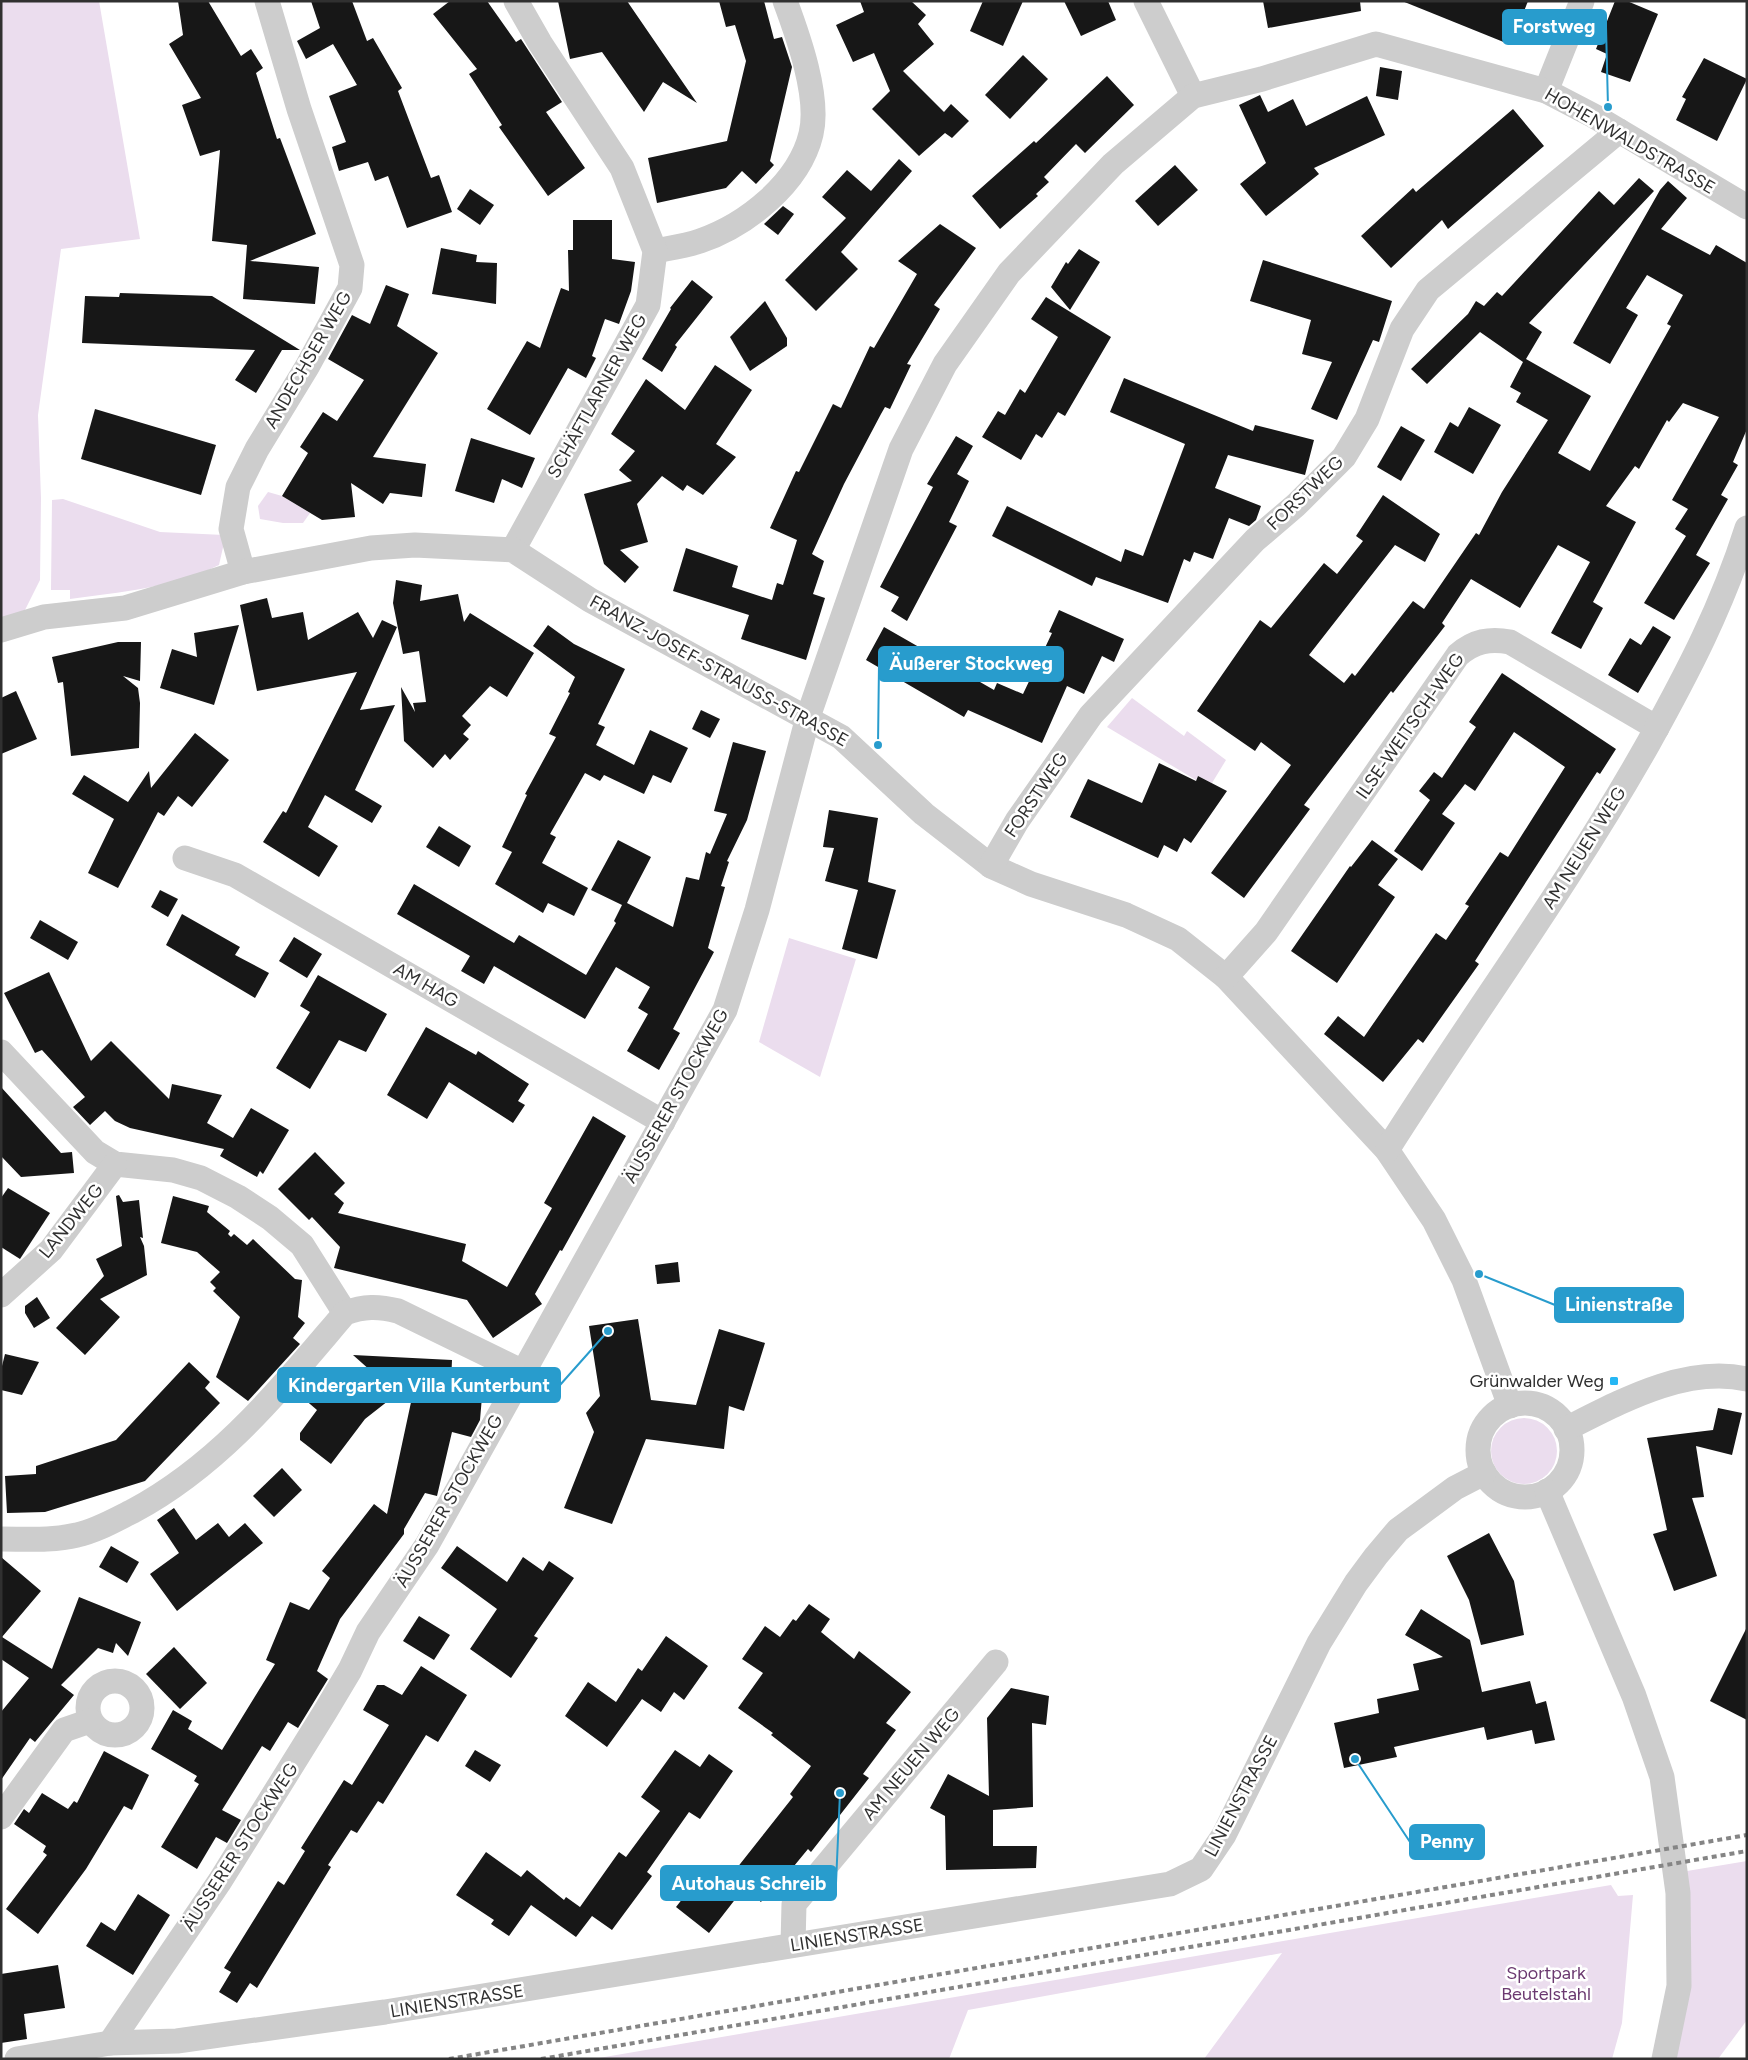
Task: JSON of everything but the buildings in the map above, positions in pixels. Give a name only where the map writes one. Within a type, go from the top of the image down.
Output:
[{"type":"street","name":"ANDECHSER WEG","points":[[243,572],[231,529],[238,487],[257,449],[307,367],[350,288],[352,265],[299,109],[267,1]]},
{"type":"street","name":"SCHÄFTLARNER WEG","points":[[513,550],[648,305],[655,251],[622,168],[540,43],[516,1]]},
{"type":"street","points":[[655,251],[699,241],[739,223],[779,189],[798,165],[811,134],[812,93],[797,33],[785,1]]},
{"type":"street","points":[[1146,1],[1193,96]]},
{"type":"street","points":[[1546,91],[1582,1]]},
{"type":"street","name":"HOHENWALDSTRASSE","points":[[1193,96],[1262,79],[1376,44],[1546,91],[1619,131],[1747,207]]},
{"type":"street","name":"ÄUSSERER STOCKWEG","points":[[110,2043],[220,1881],[350,1670],[368,1632],[427,1545],[725,1010],[757,910],[808,717],[901,449],[945,364],[1009,273],[1113,164],[1193,96]]},
{"type":"street","name":"FORSTWEG","points":[[991,866],[1017,821],[1091,715],[1255,540],[1296,505],[1344,457],[1367,419],[1402,329],[1428,290],[1619,131]]},
{"type":"street","name":"AM NEUEN WEG","points":[[1386,1150],[1618,797],[1700,650],[1733,572],[1747,528]]},
{"type":"street","points":[[1,630],[44,618],[125,608],[243,572],[371,548],[415,545],[513,550]]},
{"type":"street","name":"FRANZ-JOSEF-STRAUSS-STRASSE","points":[[513,550],[590,600],[785,707],[808,717],[841,737],[924,814],[991,866],[1032,884],[1126,915],[1178,939],[1226,977],[1386,1150],[1434,1220],[1463,1277],[1510,1406]]},
{"type":"street","name":"ILSE-WEITSCH-WEG","points":[[1226,977],[1266,932],[1458,655],[1467,647],[1494,639],[1510,642],[1657,728]]},
{"type":"street","name":"AM HAG","points":[[185,858],[235,875],[662,1122]]},
{"type":"street","points":[[1,1052],[94,1152],[115,1164],[173,1170],[201,1178],[238,1197],[270,1218],[302,1245],[345,1313]]},
{"type":"street","name":"LANDWEG","points":[[1,1295],[51,1250],[115,1164]]},
{"type":"street","points":[[1,1539],[78,1535],[114,1521],[163,1495],[235,1438],[278,1392],[345,1313],[358,1308],[377,1306],[398,1311],[523,1372]]},
{"type":"street","points":[[1566,1429],[1609,1407],[1671,1383],[1703,1378],[1747,1379]]},
{"type":"street","points":[[1527,1403],[1542,1407],[1556,1416],[1566,1429],[1572,1449],[1568,1469],[1562,1478],[1547,1492],[1529,1497],[1511,1495],[1496,1486],[1484,1473],[1478,1450],[1482,1433],[1491,1418],[1510,1406],[1527,1403]]},
{"type":"street","name":"LINIENSTRASSE","points":[[17,2059],[110,2043],[177,2041],[286,2027],[608,1977],[1170,1884],[1201,1868],[1224,1835],[1319,1643],[1356,1583],[1398,1530],[1448,1493],[1484,1473]]},
{"type":"street","points":[[1547,1492],[1560,1517],[1634,1696],[1662,1778],[1678,1902],[1678,1986],[1664,2059]]},
{"type":"street","name":"AM NEUEN WEG","points":[[793,1945],[794,1904],[996,1662]]},
{"type":"street","points":[[1,1817],[64,1730],[90,1721]]},
{"type":"green space","points":[[1,1],[99,1],[140,239],[61,249],[38,415],[41,498],[40,580],[24,612],[1,619]]},
{"type":"green space","points":[[268,492],[282,496],[310,513],[303,523],[283,523],[260,519],[258,506]]},
{"type":"green space","points":[[63,499],[160,532],[224,535],[219,565],[202,573],[165,584],[70,599],[70,590],[51,590],[52,500]]},
{"type":"green space","points":[[1132,698],[1184,736],[1187,731],[1226,760],[1212,783],[1198,776],[1196,780],[1107,727]]},
{"type":"green space","points":[[789,938],[856,959],[820,1077],[759,1042]]},
{"type":"green space","points":[[1524,1418],[1536,1421],[1547,1428],[1554,1439],[1557,1451],[1554,1463],[1547,1474],[1536,1481],[1524,1484],[1512,1481],[1501,1474],[1494,1463],[1491,1451],[1494,1439],[1501,1428],[1512,1421]]},
{"type":"green space","points":[[1747,1861],[1747,2020],[1718,2059],[1675,2059],[1689,1992],[1691,1936],[1687,1871]]},
{"type":"green space","name":"Sportpark Beutelstahl","points":[[1611,1885],[1618,1896],[1633,1895],[1622,2023],[1612,2059],[1204,2059],[1282,1953],[968,2010],[949,2059],[593,2059]]},
{"type":"railway","points":[[449,2059],[1747,1835]]},
{"type":"railway","points":[[541,2059],[1747,1851]]},
{"type":"place","name":"Forstweg","points":[[1608,107]]},
{"type":"place","name":"Äußerer Stockweg","points":[[878,745]]},
{"type":"place","name":"Linienstraße","points":[[1479,1274]]},
{"type":"place","name":"Kindergarten Villa Kunterbunt","points":[[608,1331]]},
{"type":"place","name":"Grünwalder Weg","points":[[1614,1381]]},
{"type":"place","name":"Penny","points":[[1355,1759]]},
{"type":"place","name":"Autohaus Schreib","points":[[840,1793]]}]
